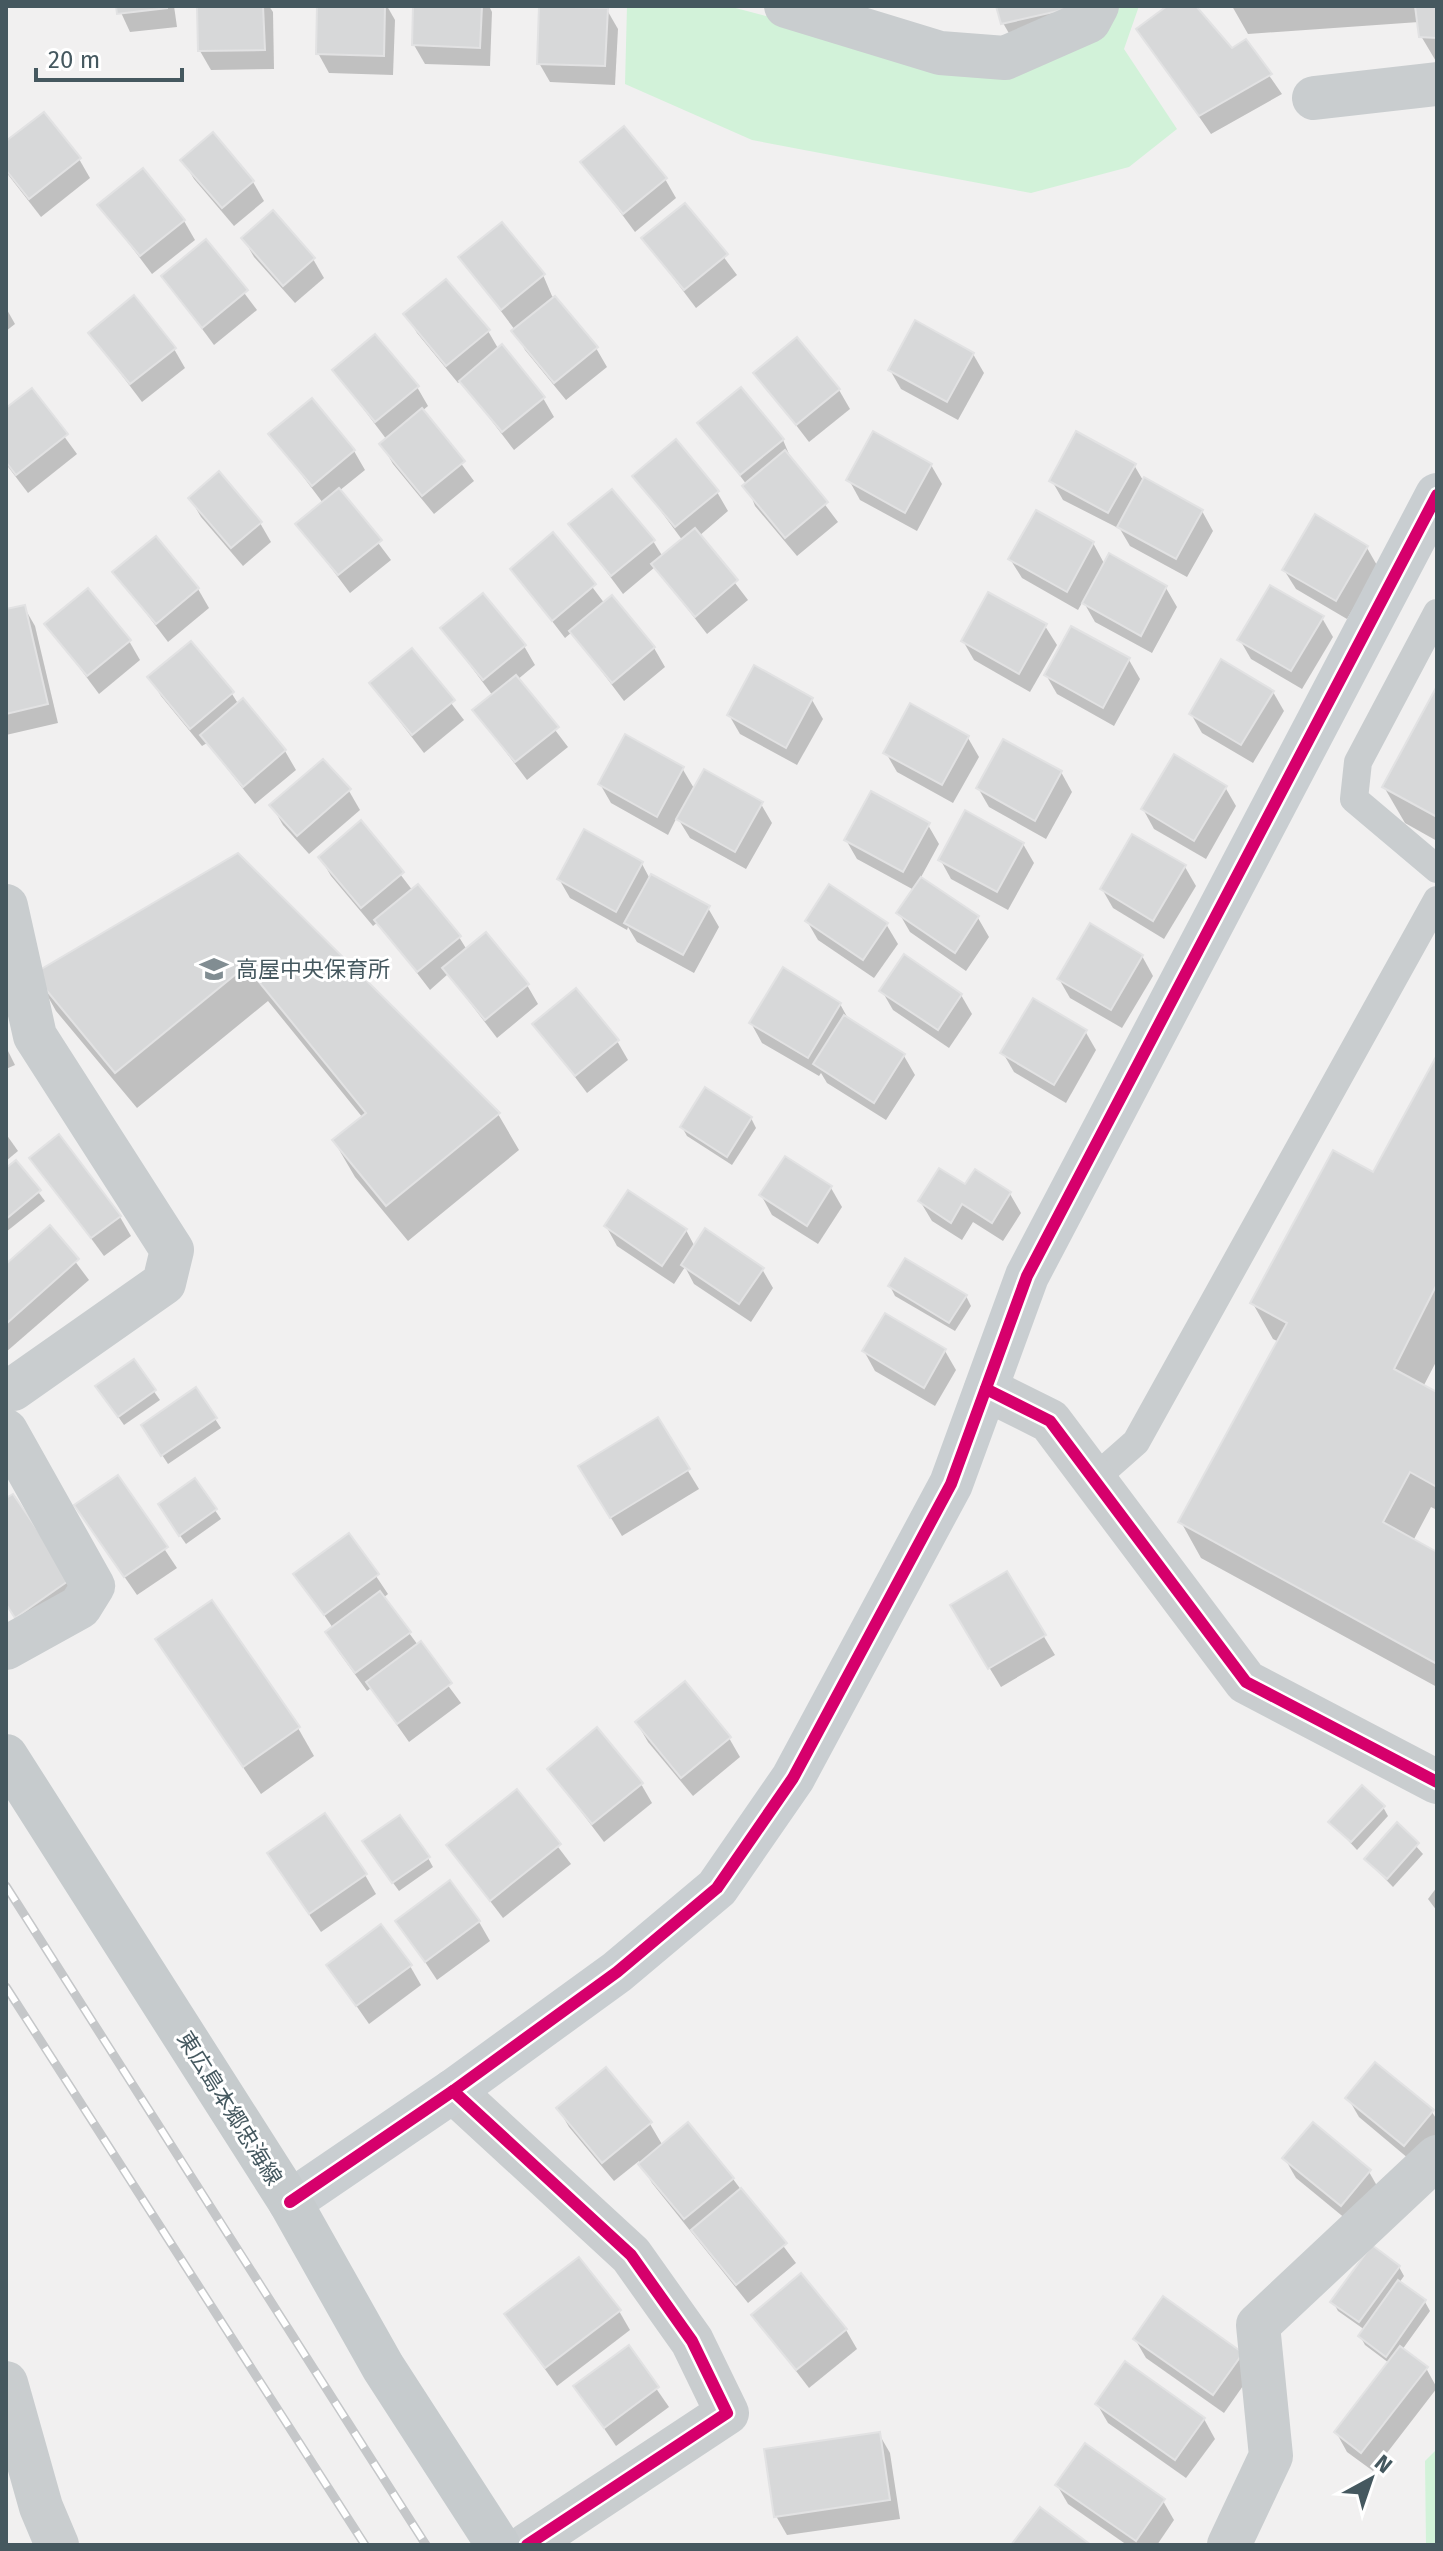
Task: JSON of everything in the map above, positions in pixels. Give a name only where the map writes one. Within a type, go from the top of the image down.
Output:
[{"type":"main road","name":"東広島本郷忠海線","points":[[6,1756],[290,2202],[383,2367],[498,2545]]},
{"type":"street","points":[[786,6],[940,53],[1005,58],[1089,21],[1097,6]]},
{"type":"street","points":[[1314,98],[1437,84]]},
{"type":"street","points":[[290,2202],[453,2091],[617,1972],[717,1888],[801,1764],[951,1484],[1027,1276],[1437,495]]},
{"type":"street","points":[[6,906],[35,1036],[172,1250],[164,1283],[13,1389],[6,1388]]},
{"type":"street","points":[[986,1389],[1050,1421],[1246,1682],[1437,1782]]},
{"type":"street","points":[[6,1431],[93,1586],[80,1607],[6,1648]]},
{"type":"street","points":[[453,2091],[631,2255],[692,2341],[727,2413],[527,2545]]},
{"type":"street","points":[[1229,2545],[1271,2456],[1258,2325],[1437,2157]]},
{"type":"street","points":[[6,2383],[41,2507],[57,2545]]},
{"type":"lane","points":[[1437,613],[1358,762],[1354,799],[1437,869]]},
{"type":"lane","points":[[1094,1479],[1136,1442],[1437,900]]},
{"type":"green space","points":[[627,6],[728,6],[996,76],[1106,6],[1139,6],[1124,49],[1177,129],[1129,167],[1031,193],[752,140],[625,84]]},
{"type":"green space","points":[[1437,2449],[1437,2545],[1426,2545],[1425,2461]]},
{"type":"building","points":[[116,6],[167,6],[167,8],[117,14]]},
{"type":"building","points":[[197,6],[263,6],[265,50],[198,51]]},
{"type":"building","points":[[317,6],[385,6],[384,56],[316,54]]},
{"type":"building","points":[[413,6],[482,6],[480,48],[412,45]]},
{"type":"building","points":[[539,6],[608,8],[605,66],[537,64]]},
{"type":"building","points":[[996,6],[1066,6],[1067,9],[1001,24]]},
{"type":"building","points":[[1167,6],[1196,6],[1232,48],[1246,39],[1272,74],[1199,116],[1136,29]]},
{"type":"building","points":[[1415,6],[1437,6],[1437,38],[1419,37]]},
{"type":"building","points":[[44,112],[81,158],[29,199],[6,170],[6,141]]},
{"type":"building","points":[[624,126],[667,178],[623,214],[580,162]]},
{"type":"building","points":[[213,132],[254,181],[222,208],[180,160]]},
{"type":"building","points":[[143,168],[185,220],[140,256],[97,205]]},
{"type":"building","points":[[685,203],[728,254],[684,290],[641,238]]},
{"type":"building","points":[[273,210],[315,258],[283,286],[241,238]]},
{"type":"building","points":[[502,222],[545,274],[501,310],[458,257]]},
{"type":"building","points":[[206,239],[248,290],[202,328],[161,276]]},
{"type":"building","points":[[446,279],[490,330],[446,366],[403,314]]},
{"type":"building","points":[[134,295],[176,348],[130,384],[88,333]]},
{"type":"building","points":[[555,296],[598,347],[554,383],[511,331]]},
{"type":"building","points":[[915,320],[974,353],[947,402],[888,370]]},
{"type":"building","points":[[375,334],[419,386],[375,422],[332,370]]},
{"type":"building","points":[[797,337],[840,389],[796,425],[753,373]]},
{"type":"building","points":[[502,344],[545,397],[502,432],[459,381]]},
{"type":"building","points":[[741,387],[784,439],[740,475],[697,423]]},
{"type":"building","points":[[32,388],[68,434],[16,475],[6,462],[6,408]]},
{"type":"building","points":[[312,398],[355,450],[312,486],[268,434]]},
{"type":"building","points":[[422,408],[465,461],[422,496],[379,444]]},
{"type":"building","points":[[873,431],[932,464],[905,513],[846,480]]},
{"type":"building","points":[[1076,431],[1136,464],[1108,513],[1049,481]]},
{"type":"building","points":[[676,439],[719,491],[675,527],[632,476]]},
{"type":"building","points":[[785,450],[828,502],[785,538],[742,486]]},
{"type":"building","points":[[219,471],[262,522],[231,548],[188,498]]},
{"type":"building","points":[[1144,477],[1203,510],[1176,559],[1117,527]]},
{"type":"building","points":[[339,488],[382,540],[338,575],[295,524]]},
{"type":"building","points":[[612,489],[655,540],[611,576],[568,524]]},
{"type":"building","points":[[1036,510],[1094,542],[1067,592],[1008,559]]},
{"type":"building","points":[[1315,514],[1368,546],[1336,601],[1282,570]]},
{"type":"building","points":[[695,528],[738,580],[695,617],[651,564]]},
{"type":"building","points":[[553,532],[596,584],[552,621],[510,569]]},
{"type":"building","points":[[156,536],[199,588],[156,624],[112,572]]},
{"type":"building","points":[[1109,553],[1167,586],[1141,636],[1082,603]]},
{"type":"building","points":[[1270,585],[1324,616],[1291,671],[1237,640]]},
{"type":"building","points":[[88,588],[131,640],[87,676],[44,624]]},
{"type":"building","points":[[988,592],[1047,624],[1019,674],[961,641]]},
{"type":"building","points":[[483,593],[526,645],[483,680],[440,628]]},
{"type":"building","points":[[612,595],[655,647],[612,683],[569,631]]},
{"type":"building","points":[[25,605],[48,704],[6,714],[6,609]]},
{"type":"building","points":[[1071,626],[1130,658],[1103,708],[1044,675]]},
{"type":"building","points":[[191,641],[234,692],[190,729],[147,677]]},
{"type":"building","points":[[412,648],[455,700],[412,735],[369,683]]},
{"type":"building","points":[[1221,659],[1274,691],[1241,745],[1189,714]]},
{"type":"building","points":[[754,665],[813,698],[786,748],[727,715]]},
{"type":"building","points":[[516,675],[559,727],[515,762],[472,710]]},
{"type":"building","points":[[1437,686],[1437,817],[1382,787]]},
{"type":"building","points":[[243,698],[286,750],[243,787],[200,735]]},
{"type":"building","points":[[910,703],[969,736],[942,785],[883,753]]},
{"type":"building","points":[[625,734],[684,767],[657,817],[598,784]]},
{"type":"building","points":[[1003,739],[1062,771],[1035,821],[976,788]]},
{"type":"building","points":[[1174,754],[1227,786],[1194,841],[1141,809]]},
{"type":"building","points":[[323,759],[351,789],[297,836],[269,805]]},
{"type":"building","points":[[704,769],[763,802],[735,852],[676,819]]},
{"type":"building","points":[[871,791],[930,823],[903,872],[844,840]]},
{"type":"building","points":[[965,810],[1024,843],[997,892],[938,860]]},
{"type":"building","points":[[361,820],[404,872],[361,908],[318,857]]},
{"type":"building","points":[[584,829],[643,862],[616,912],[557,879]]},
{"type":"building","points":[[1132,834],[1186,865],[1153,921],[1100,889]]},
{"type":"building","points":[[238,853],[500,1113],[386,1206],[332,1140],[366,1113],[246,966],[115,1073],[33,974]]},
{"type":"building","points":[[651,874],[710,906],[683,955],[624,923]]},
{"type":"building","points":[[921,877],[979,916],[955,953],[896,913]]},
{"type":"building","points":[[418,884],[461,936],[417,972],[374,920]]},
{"type":"building","points":[[829,884],[888,923],[863,960],[805,921]]},
{"type":"building","points":[[1090,923],[1143,955],[1111,1010],[1057,979]]},
{"type":"building","points":[[486,932],[529,984],[485,1020],[442,968]]},
{"type":"building","points":[[904,954],[962,994],[938,1030],[879,991]]},
{"type":"building","points":[[783,967],[841,1003],[808,1058],[749,1023]]},
{"type":"building","points":[[576,988],[619,1040],[575,1076],[532,1024]]},
{"type":"building","points":[[1033,998],[1087,1030],[1054,1085],[1000,1053]]},
{"type":"building","points":[[844,1015],[905,1054],[874,1103],[813,1064]]},
{"type":"building","points":[[1437,1055],[1437,1284],[1394,1369],[1437,1392],[1437,1487],[1410,1472],[1383,1522],[1437,1552],[1437,1664],[1178,1522],[1287,1323],[1250,1303],[1333,1150],[1373,1172]]},
{"type":"building","points":[[705,1087],[752,1117],[727,1157],[680,1127]]},
{"type":"building","points":[[59,1134],[121,1216],[91,1238],[29,1158]]},
{"type":"building","points":[[785,1156],[832,1186],[807,1226],[759,1195]]},
{"type":"building","points":[[16,1160],[41,1190],[6,1219],[6,1168]]},
{"type":"building","points":[[939,1168],[965,1184],[975,1169],[1011,1192],[992,1223],[962,1204],[951,1223],[918,1201]]},
{"type":"building","points":[[628,1190],[687,1229],[662,1266],[604,1226]]},
{"type":"building","points":[[50,1225],[79,1259],[6,1324],[6,1264]]},
{"type":"building","points":[[705,1228],[764,1268],[739,1304],[681,1265]]},
{"type":"building","points":[[905,1258],[967,1295],[949,1323],[888,1286]]},
{"type":"building","points":[[885,1313],[946,1349],[924,1388],[862,1351]]},
{"type":"building","points":[[134,1359],[156,1390],[118,1417],[95,1386]]},
{"type":"building","points":[[196,1387],[217,1418],[161,1456],[141,1425]]},
{"type":"building","points":[[658,1417],[690,1469],[610,1518],[578,1466]]},
{"type":"building","points":[[118,1475],[168,1547],[124,1577],[74,1505]]},
{"type":"building","points":[[195,1478],[217,1509],[179,1536],[158,1504]]},
{"type":"building","points":[[13,1494],[71,1579],[15,1618],[6,1604],[6,1498]]},
{"type":"building","points":[[349,1533],[379,1574],[324,1615],[293,1574]]},
{"type":"building","points":[[1007,1571],[1046,1635],[988,1669],[950,1605]]},
{"type":"building","points":[[380,1591],[411,1632],[355,1673],[325,1632]]},
{"type":"building","points":[[212,1600],[300,1727],[243,1767],[155,1639]]},
{"type":"building","points":[[421,1641],[452,1683],[397,1724],[366,1682]]},
{"type":"building","points":[[685,1681],[731,1737],[681,1778],[635,1722]]},
{"type":"building","points":[[597,1727],[643,1783],[592,1824],[547,1769]]},
{"type":"building","points":[[1362,1785],[1385,1806],[1351,1842],[1328,1822]]},
{"type":"building","points":[[517,1789],[561,1844],[490,1901],[446,1845]]},
{"type":"building","points":[[325,1813],[367,1874],[309,1914],[267,1853]]},
{"type":"building","points":[[400,1815],[430,1857],[392,1883],[362,1841]]},
{"type":"building","points":[[1397,1822],[1419,1843],[1387,1879],[1364,1859]]},
{"type":"building","points":[[450,1880],[480,1921],[425,1962],[395,1921]]},
{"type":"building","points":[[381,1924],[412,1965],[356,2006],[326,1965]]},
{"type":"building","points":[[1375,2062],[1434,2110],[1404,2146],[1345,2098]]},
{"type":"building","points":[[606,2067],[652,2122],[602,2163],[556,2108]]},
{"type":"building","points":[[688,2122],[734,2178],[684,2219],[638,2164]]},
{"type":"building","points":[[1313,2122],[1371,2170],[1341,2206],[1282,2158]]},
{"type":"building","points":[[741,2188],[787,2243],[736,2285],[691,2230]]},
{"type":"building","points":[[1372,2245],[1400,2266],[1359,2322],[1330,2302]]},
{"type":"building","points":[[579,2257],[621,2310],[545,2368],[504,2314]]},
{"type":"building","points":[[801,2273],[847,2329],[796,2370],[751,2315]]},
{"type":"building","points":[[1398,2280],[1426,2300],[1386,2357],[1358,2336]]},
{"type":"building","points":[[1163,2296],[1243,2353],[1213,2395],[1133,2339]]},
{"type":"building","points":[[629,2345],[659,2387],[604,2428],[573,2386]]},
{"type":"building","points":[[1400,2346],[1428,2367],[1361,2453],[1334,2432]]},
{"type":"building","points":[[1125,2361],[1205,2418],[1175,2460],[1095,2404]]},
{"type":"building","points":[[880,2432],[890,2500],[774,2517],[764,2449]]},
{"type":"building","points":[[1085,2443],[1165,2499],[1136,2541],[1055,2485]]},
{"type":"building","points":[[1040,2507],[1091,2545],[1011,2545]]},
{"type":"railway","points":[[6,1886],[426,2545]]},
{"type":"railway","points":[[6,1987],[365,2545]]},
{"type":"cycle path","points":[[290,2202],[453,2091],[617,1972],[717,1888],[793,1778],[951,1484],[1027,1276],[1437,495]]},
{"type":"cycle path","points":[[986,1389],[1050,1421],[1246,1682],[1437,1782]]},
{"type":"cycle path","points":[[453,2091],[631,2255],[692,2341],[727,2413],[527,2545]]},
{"type":"place","name":"高屋中央保育所","points":[[214,969]]}]
